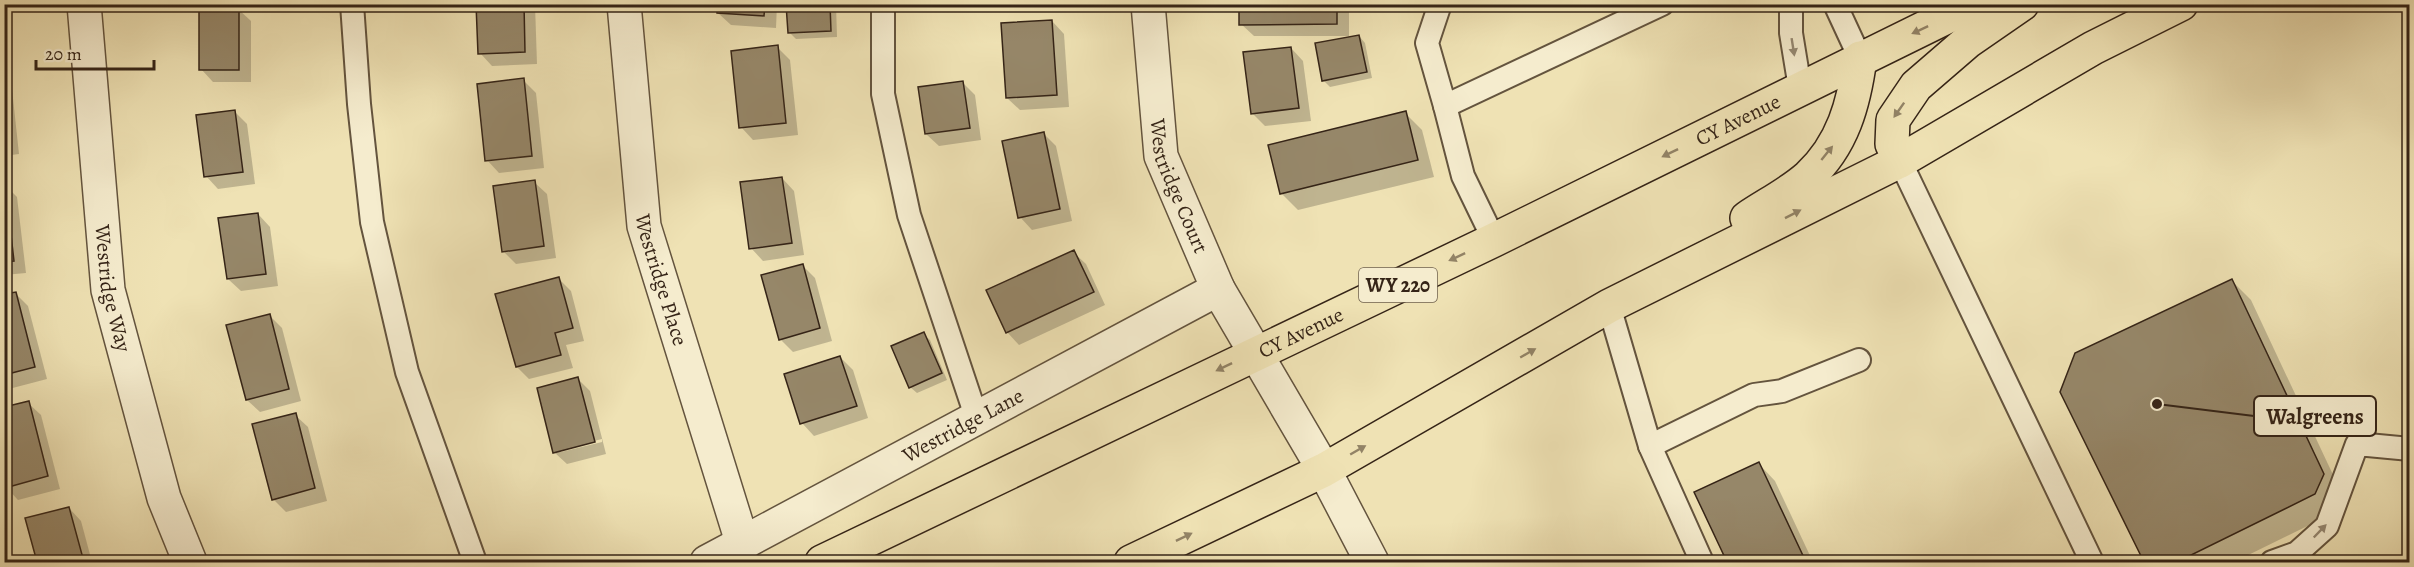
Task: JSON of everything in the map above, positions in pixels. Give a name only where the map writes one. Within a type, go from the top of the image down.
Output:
[{"type":"main road","name":"CY Avenue","points":[[822,562],[1257,351],[1494,240],[1973,4]]},
{"type":"main road","points":[[1900,161],[1892,144],[1893,120],[1916,86],[1967,42],[2022,4]]},
{"type":"main road","points":[[1131,562],[1324,470],[1609,306],[1900,161],[2093,48],[2181,4]]},
{"type":"main road","points":[[1609,306],[1652,272],[1736,225],[1808,177],[1840,138],[1855,98],[1860,58]]},
{"type":"street","name":"Westridge Way","points":[[84,4],[108,290],[164,498],[190,562]]},
{"type":"street","name":"Westridge Place","points":[[624,4],[644,226],[743,545]]},
{"type":"street","name":"Westridge Court","points":[[1148,4],[1161,156],[1218,289],[1257,351],[1324,470],[1372,562]]},
{"type":"street","name":"Westridge Lane","points":[[707,562],[743,545],[1218,289]]},
{"type":"lane","points":[[351,4],[372,222],[407,372],[475,562]]},
{"type":"lane","points":[[883,4],[883,94],[909,215],[977,419]]},
{"type":"lane","points":[[1440,4],[1427,43],[1463,176],[1494,240]]},
{"type":"lane","points":[[1445,106],[1662,4]]},
{"type":"lane","points":[[1791,4],[1791,33],[1800,88]]},
{"type":"lane","points":[[1835,4],[1860,58]]},
{"type":"lane","points":[[1900,161],[2092,562]]},
{"type":"lane","points":[[1609,306],[1650,446],[1702,562]]},
{"type":"lane","points":[[1650,446],[1754,395],[1782,391],[1859,360]]},
{"type":"lane","points":[[2272,562],[2297,553],[2327,526],[2357,444],[2409,449]]},
{"type":"building","points":[[476,4],[524,4],[525,52],[478,54]]},
{"type":"building","points":[[717,4],[765,4],[764,16],[717,13]]},
{"type":"building","points":[[786,4],[830,4],[831,31],[788,33]]},
{"type":"building","points":[[1239,4],[1337,4],[1337,24],[1239,25]]},
{"type":"building","points":[[199,7],[239,7],[239,70],[199,70]]},
{"type":"building","points":[[1052,20],[1057,95],[1006,98],[1001,23]]},
{"type":"building","points":[[1359,35],[1367,72],[1322,81],[1315,43]]},
{"type":"building","points":[[778,45],[786,123],[739,128],[731,51]]},
{"type":"building","points":[[1291,47],[1299,108],[1251,114],[1243,52]]},
{"type":"building","points":[[524,78],[532,156],[485,161],[477,84]]},
{"type":"building","points":[[963,81],[970,128],[925,134],[918,87]]},
{"type":"building","points":[[235,110],[243,172],[204,177],[196,115]]},
{"type":"building","points":[[1406,111],[1418,160],[1280,194],[1268,145]]},
{"type":"building","points":[[1044,132],[1060,209],[1018,218],[1002,141]]},
{"type":"building","points":[[782,177],[792,243],[749,249],[740,182]]},
{"type":"building","points":[[535,180],[544,246],[502,252],[493,186]]},
{"type":"building","points":[[4,183],[14,261],[4,262]]},
{"type":"building","points":[[258,213],[266,274],[227,279],[218,218]]},
{"type":"building","points":[[1074,250],[1094,292],[1006,333],[986,290]]},
{"type":"building","points":[[803,264],[820,328],[779,340],[761,275]]},
{"type":"building","points":[[559,277],[573,328],[555,333],[561,355],[516,367],[495,294]]},
{"type":"building","points":[[2232,279],[2324,474],[2315,494],[2177,562],[2144,562],[2060,392],[2075,353]]},
{"type":"building","points":[[16,292],[35,367],[4,375],[4,294]]},
{"type":"building","points":[[270,314],[289,389],[246,400],[226,325]]},
{"type":"building","points":[[924,332],[942,373],[909,388],[891,346]]},
{"type":"building","points":[[840,356],[857,406],[800,424],[784,374]]},
{"type":"building","points":[[578,377],[595,442],[553,453],[537,388]]},
{"type":"building","points":[[29,401],[48,476],[5,488],[4,407]]},
{"type":"building","points":[[296,413],[315,488],[272,500],[252,424]]},
{"type":"building","points":[[1759,462],[1806,562],[1727,562],[1694,492]]},
{"type":"building","points":[[69,507],[84,562],[37,562],[25,518]]},
{"type":"place","name":"Walgreens","points":[[2157,404]]}]
